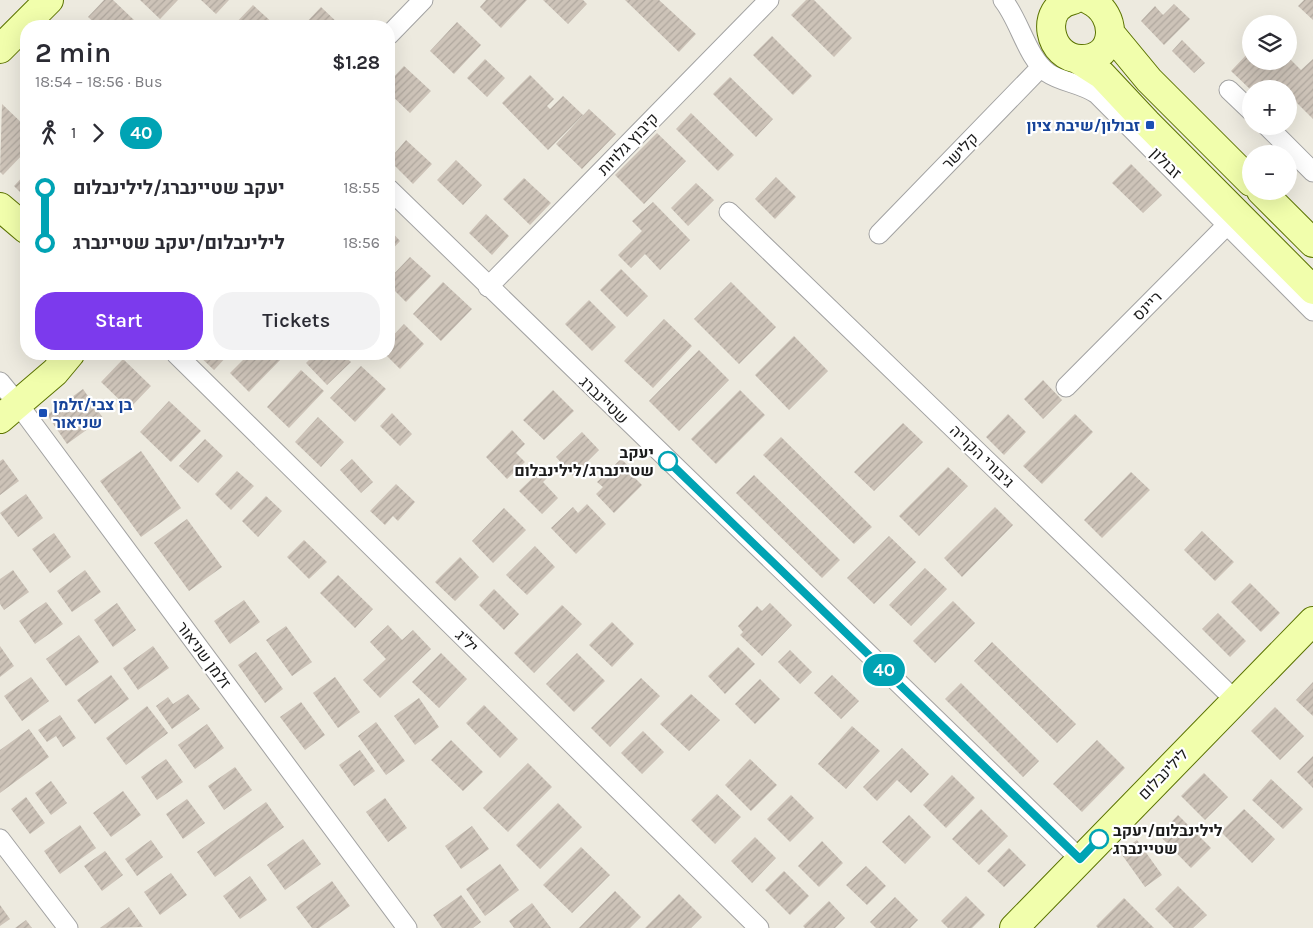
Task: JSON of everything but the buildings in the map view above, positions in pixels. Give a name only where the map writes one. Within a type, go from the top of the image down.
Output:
[{"type":"main road","points":[[28,20],[48,0]]},
{"type":"main road","points":[[1038,0],[1048,15],[1050,29]]},
{"type":"main road","points":[[1050,29],[1056,12],[1061,6],[1073,0]]},
{"type":"main road","points":[[1077,59],[1094,56],[1105,47],[1104,11]]},
{"type":"main road","points":[[1104,11],[1149,80],[1242,173]]},
{"type":"main road","points":[[0,49],[20,29]]},
{"type":"main road","name":"זבולון","points":[[1050,29],[1053,42],[1061,52],[1077,59],[1102,75],[1146,123],[1313,290]]},
{"type":"main road","points":[[1270,200],[1313,243]]},
{"type":"main road","points":[[0,206],[20,224]]},
{"type":"main road","points":[[9,411],[55,372],[65,360]]},
{"type":"main road","name":"לילינבלום","points":[[1014,928],[1312,623]]},
{"type":"street","points":[[395,29],[423,0]]},
{"type":"street","name":"קיבוץ גלויות","points":[[488,287],[769,0]]},
{"type":"street","points":[[1003,0],[1018,22],[1032,53],[1041,67]]},
{"type":"street","name":"זבולון","points":[[1041,67],[1054,76],[1085,86],[1098,94],[1313,311]]},
{"type":"street","name":"קלישר","points":[[879,234],[1041,67]]},
{"type":"street","points":[[1230,90],[1242,102]]},
{"type":"street","points":[[1276,135],[1313,172]]},
{"type":"street","name":"שטיינברג","points":[[395,195],[1080,859]]},
{"type":"street","name":"גיבורי הקריה","points":[[729,212],[1235,700]]},
{"type":"street","name":"ריינס","points":[[1066,386],[1227,225]]},
{"type":"street","name":"יל\"ג","points":[[182,360],[759,928]]},
{"type":"street","name":"זלמן שניאור","points":[[0,382],[9,411],[407,928]]},
{"type":"street","points":[[0,839],[68,928]]},
{"type":"bus line","name":"40","points":[[668,461],[1080,859],[1099,839]]},
{"type":"place","name":"זבולון/שיבת ציון","points":[[1150,125]]},
{"type":"place","name":"בן צבי/זלמן שניאור","points":[[43,413]]},
{"type":"place","name":"יעקב שטיינברג/לילינבלום","points":[[668,461]]},
{"type":"place","name":"לילינבלום/יעקב שטיינברג","points":[[1099,839]]}]
